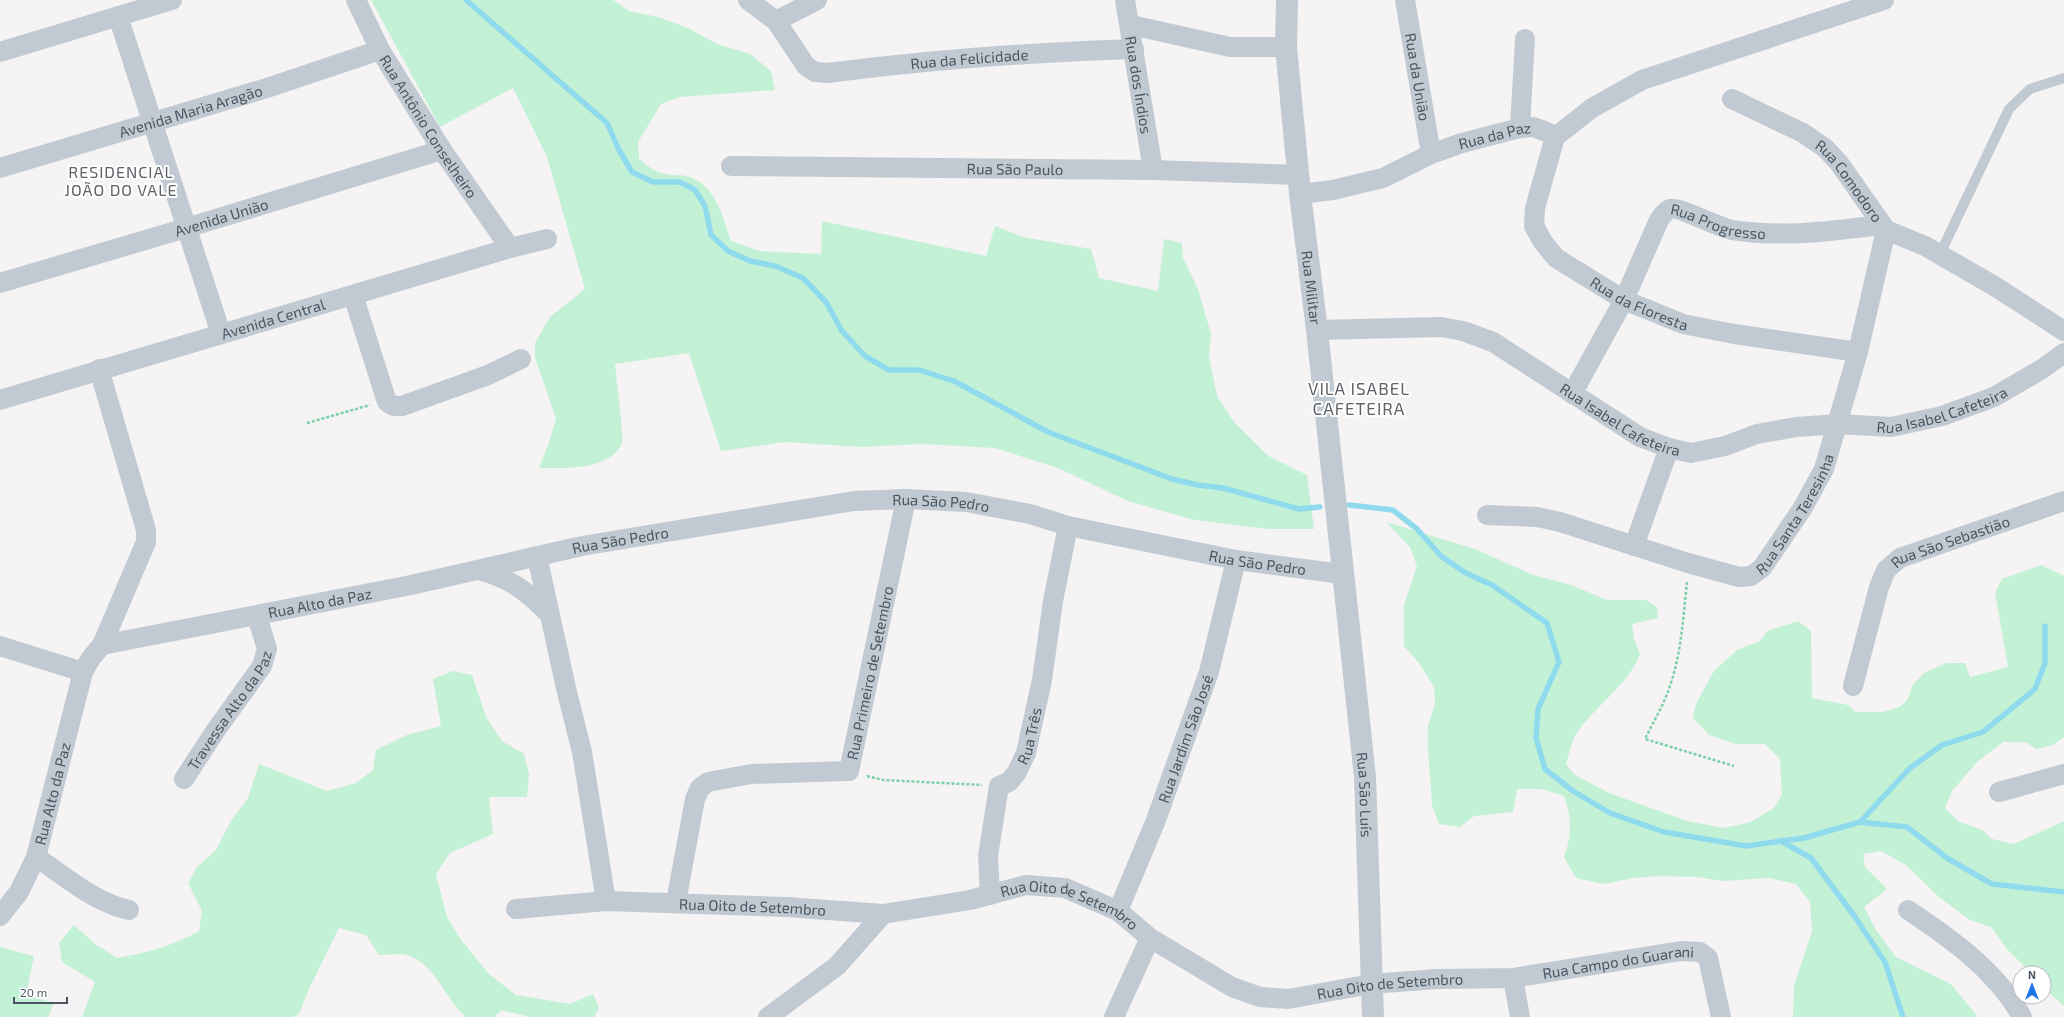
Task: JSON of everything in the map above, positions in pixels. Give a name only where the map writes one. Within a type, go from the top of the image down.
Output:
[{"type":"street","points":[[0,52],[172,0]]},
{"type":"street","name":"Rua Antônio Conselheiro","points":[[356,0],[380,50],[442,150],[510,248]]},
{"type":"street","points":[[748,0],[776,21],[817,0]]},
{"type":"street","name":"Rua dos Índios","points":[[1125,0],[1131,25],[1153,170]]},
{"type":"street","name":"Rua Militar","points":[[1287,0],[1286,47],[1299,185],[1317,330],[1342,574]]},
{"type":"street","name":"Rua da União","points":[[1405,0],[1431,154]]},
{"type":"street","points":[[1555,137],[1592,108],[1642,80],[1884,0]]},
{"type":"street","points":[[118,16],[221,334]]},
{"type":"street","name":"Rua da Felicidade","points":[[776,21],[806,66],[815,72],[1041,52],[1134,48]]},
{"type":"street","points":[[1131,25],[1230,47],[1286,47]]},
{"type":"street","points":[[1520,128],[1525,39]]},
{"type":"street","name":"Avenida Maria Aragão","points":[[0,168],[267,88],[380,50]]},
{"type":"street","name":"Rua Comodoro","points":[[1732,99],[1775,118],[1803,133],[1825,148],[1840,163],[1883,227],[1926,246],[1940,254],[1996,287],[2064,331]]},
{"type":"street","name":"Rua da Paz","points":[[1299,185],[1333,190],[1383,178],[1431,154],[1462,143],[1520,128],[1533,127],[1547,132],[1555,137]]},
{"type":"street","name":"Rua da Floresta","points":[[1555,137],[1535,208],[1534,226],[1542,242],[1556,258],[1624,300],[1683,324],[1858,352]]},
{"type":"street","name":"Avenida União","points":[[0,282],[186,228],[442,150]]},
{"type":"street","name":"Rua São Paulo","points":[[731,166],[1153,170],[1299,185]]},
{"type":"street","name":"Rua Progresso","points":[[1572,394],[1624,300],[1660,220],[1665,212],[1670,209],[1677,208],[1701,220],[1731,230],[1767,233],[1818,232],[1883,227]]},
{"type":"street","name":"Rua Santa Teresinha","points":[[1487,515],[1537,517],[1560,522],[1688,563],[1739,577],[1751,576],[1762,568],[1802,509],[1824,469],[1858,352],[1883,227]]},
{"type":"street","name":"Avenida Central","points":[[0,400],[99,369],[510,248],[547,239]]},
{"type":"street","points":[[353,295],[387,402],[394,406],[402,406],[488,375],[521,359]]},
{"type":"street","name":"Rua Isabel Cafeteira","points":[[1317,330],[1441,327],[1463,331],[1493,342],[1640,437],[1669,448],[1691,453],[1725,446],[1757,434],[1796,427],[1838,424],[1891,427],[1942,416],[1994,397],[2042,369],[2064,353]]},
{"type":"street","name":"Rua Alto da Paz","points":[[0,916],[19,892],[36,857],[83,672],[93,654],[102,645],[146,542],[146,530],[99,369]]},
{"type":"street","points":[[1634,546],[1669,448]]},
{"type":"street","name":"Rua São Pedro","points":[[537,556],[582,546],[854,501],[906,499],[966,502],[1030,514],[1068,526],[1236,560],[1342,574]]},
{"type":"street","name":"Rua Primeiro de Setembro","points":[[676,902],[695,799],[700,788],[708,782],[751,774],[849,771],[906,499]]},
{"type":"street","name":"Rua São Sebastião","points":[[1853,686],[1879,587],[1886,570],[1900,558],[2064,501]]},
{"type":"street","name":"Rua Três","points":[[999,786],[1009,782],[1017,772],[1026,753],[1042,680],[1053,601],[1068,526]]},
{"type":"street","points":[[537,556],[548,613],[582,752],[606,901]]},
{"type":"street","name":"Rua Alto da Paz","points":[[102,645],[257,616],[479,570],[537,556]]},
{"type":"street","name":"Rua Jardim São José","points":[[1118,911],[1156,820],[1209,672],[1236,560]]},
{"type":"street","points":[[512,561],[509,573],[513,582]]},
{"type":"street","points":[[479,570],[500,576],[513,582],[524,590],[548,613]]},
{"type":"street","name":"Rua São Luís","points":[[1342,574],[1365,777],[1373,1017]]},
{"type":"street","name":"Travessa Alto da Paz","points":[[184,779],[216,730],[262,666],[266,649],[257,616]]},
{"type":"street","points":[[0,646],[83,672]]},
{"type":"street","points":[[1999,792],[2064,774]]},
{"type":"street","points":[[990,895],[988,856],[999,786]]},
{"type":"street","points":[[36,857],[107,904],[113,907],[129,910]]},
{"type":"street","name":"Rua Oito de Setembro","points":[[516,909],[606,901],[786,906],[883,914],[970,900],[1026,885],[1065,888],[1118,911],[1150,938],[1232,987],[1260,997],[1288,999],[1371,984],[1437,979],[1513,978]]},
{"type":"street","points":[[1908,910],[1949,938],[1981,967],[2013,1001],[2022,1017]]},
{"type":"street","points":[[768,1017],[837,966],[883,914]]},
{"type":"street","points":[[1114,1017],[1150,938]]},
{"type":"street","name":"Rua Campo do Guarani","points":[[1513,978],[1681,951],[1700,952],[1708,958],[1720,1017]]},
{"type":"street","points":[[1513,978],[1520,1017]]},
{"type":"lane","points":[[1940,254],[2009,109],[2030,89],[2064,78]]},
{"type":"path","points":[[307,423],[347,410],[387,402]]},
{"type":"path","points":[[1688,563],[1682,625],[1674,669],[1667,695],[1645,739],[1734,766]]},
{"type":"path","points":[[849,771],[883,780],[999,786]]},
{"type":"green space","points":[[371,0],[613,0],[629,11],[658,17],[688,28],[717,44],[750,54],[771,71],[775,90],[680,97],[661,104],[638,142],[639,159],[657,172],[689,177],[706,187],[717,203],[731,241],[759,251],[821,254],[822,221],[986,256],[995,226],[1023,237],[1091,249],[1099,278],[1158,291],[1164,239],[1182,243],[1183,258],[1198,289],[1211,334],[1209,356],[1217,396],[1234,422],[1267,455],[1307,475],[1314,529],[1268,529],[1195,520],[1128,501],[1058,468],[995,448],[922,444],[860,447],[785,442],[721,451],[689,353],[615,364],[622,438],[622,443],[616,452],[607,459],[585,466],[539,468],[549,443],[556,418],[535,358],[535,343],[550,317],[585,289],[547,157],[513,88],[440,127]]},
{"type":"green space","points":[[1386,522],[1475,549],[1533,575],[1571,585],[1607,600],[1646,600],[1657,607],[1658,618],[1632,624],[1634,639],[1640,654],[1635,665],[1620,685],[1583,724],[1576,734],[1571,745],[1566,764],[1575,775],[1609,793],[1687,821],[1724,828],[1751,822],[1774,808],[1782,795],[1780,759],[1765,744],[1736,744],[1709,735],[1693,718],[1696,704],[1714,671],[1737,650],[1760,641],[1767,631],[1798,621],[1811,631],[1812,698],[1848,705],[1856,712],[1883,712],[1900,707],[1908,699],[1912,686],[1924,673],[1946,663],[1965,663],[1970,677],[2008,667],[1995,593],[2002,579],[2041,565],[2064,576],[2064,737],[2053,745],[2036,749],[2026,742],[2003,742],[1977,762],[1952,791],[1945,808],[1958,821],[1982,830],[1992,839],[2014,844],[2064,821],[2064,1006],[2052,995],[2052,965],[2023,965],[2007,949],[1991,927],[1970,920],[1939,897],[1906,865],[1881,851],[1863,854],[1865,867],[1887,889],[1864,907],[1876,930],[1896,957],[1951,984],[1978,1017],[1793,1017],[1794,986],[1812,931],[1810,902],[1796,884],[1769,878],[1723,881],[1696,877],[1658,876],[1633,878],[1604,884],[1576,878],[1564,857],[1570,834],[1570,819],[1564,796],[1542,789],[1517,789],[1513,812],[1474,816],[1460,827],[1439,824],[1432,805],[1428,749],[1428,726],[1435,704],[1434,687],[1419,663],[1404,646],[1404,605],[1417,566],[1410,547]]},
{"type":"green space","points":[[453,671],[472,675],[486,717],[502,741],[524,754],[529,774],[527,797],[489,797],[493,834],[450,853],[436,874],[447,917],[462,941],[489,974],[516,995],[570,1004],[593,994],[599,1008],[594,1017],[530,1017],[501,1010],[495,1017],[466,1017],[452,1001],[434,975],[419,961],[403,954],[379,955],[366,935],[339,928],[308,991],[299,1014],[293,1017],[82,1017],[95,982],[62,962],[59,943],[74,925],[95,944],[117,958],[159,948],[179,941],[199,931],[202,911],[188,883],[197,867],[216,850],[232,819],[248,798],[259,764],[327,791],[356,783],[373,770],[376,750],[407,735],[441,726],[433,679]]},
{"type":"green space","points":[[0,947],[34,956],[26,995],[54,1003],[48,1017],[0,1017]]},
{"type":"waterway","points":[[466,0],[607,123],[619,150],[632,172],[653,182],[680,182],[695,190],[705,206],[711,235],[728,251],[750,261],[775,266],[803,278],[826,302],[842,331],[865,356],[889,370],[919,370],[954,381],[1048,432],[1172,479],[1198,485],[1223,488],[1299,509],[1320,507]]},
{"type":"waterway","points":[[1349,505],[1393,510],[1417,529],[1441,556],[1464,572],[1492,585],[1547,623],[1559,662],[1538,709],[1536,738],[1545,769],[1573,791],[1610,813],[1664,832],[1746,846],[1804,838],[1860,822],[1907,827],[1947,858],[1992,884],[2064,892]]},
{"type":"waterway","points":[[1860,822],[1910,768],[1942,745],[1983,732],[2035,689],[2045,663],[2045,626]]},
{"type":"waterway","points":[[1781,841],[1811,858],[1855,917],[1885,962],[1903,1017]]},
{"type":"district","name":"RESIDENCIAL JOÃO DO VALE","points":[[121,180]]},
{"type":"district","name":"VILA ISABEL CAFETEIRA","points":[[1359,398]]}]
